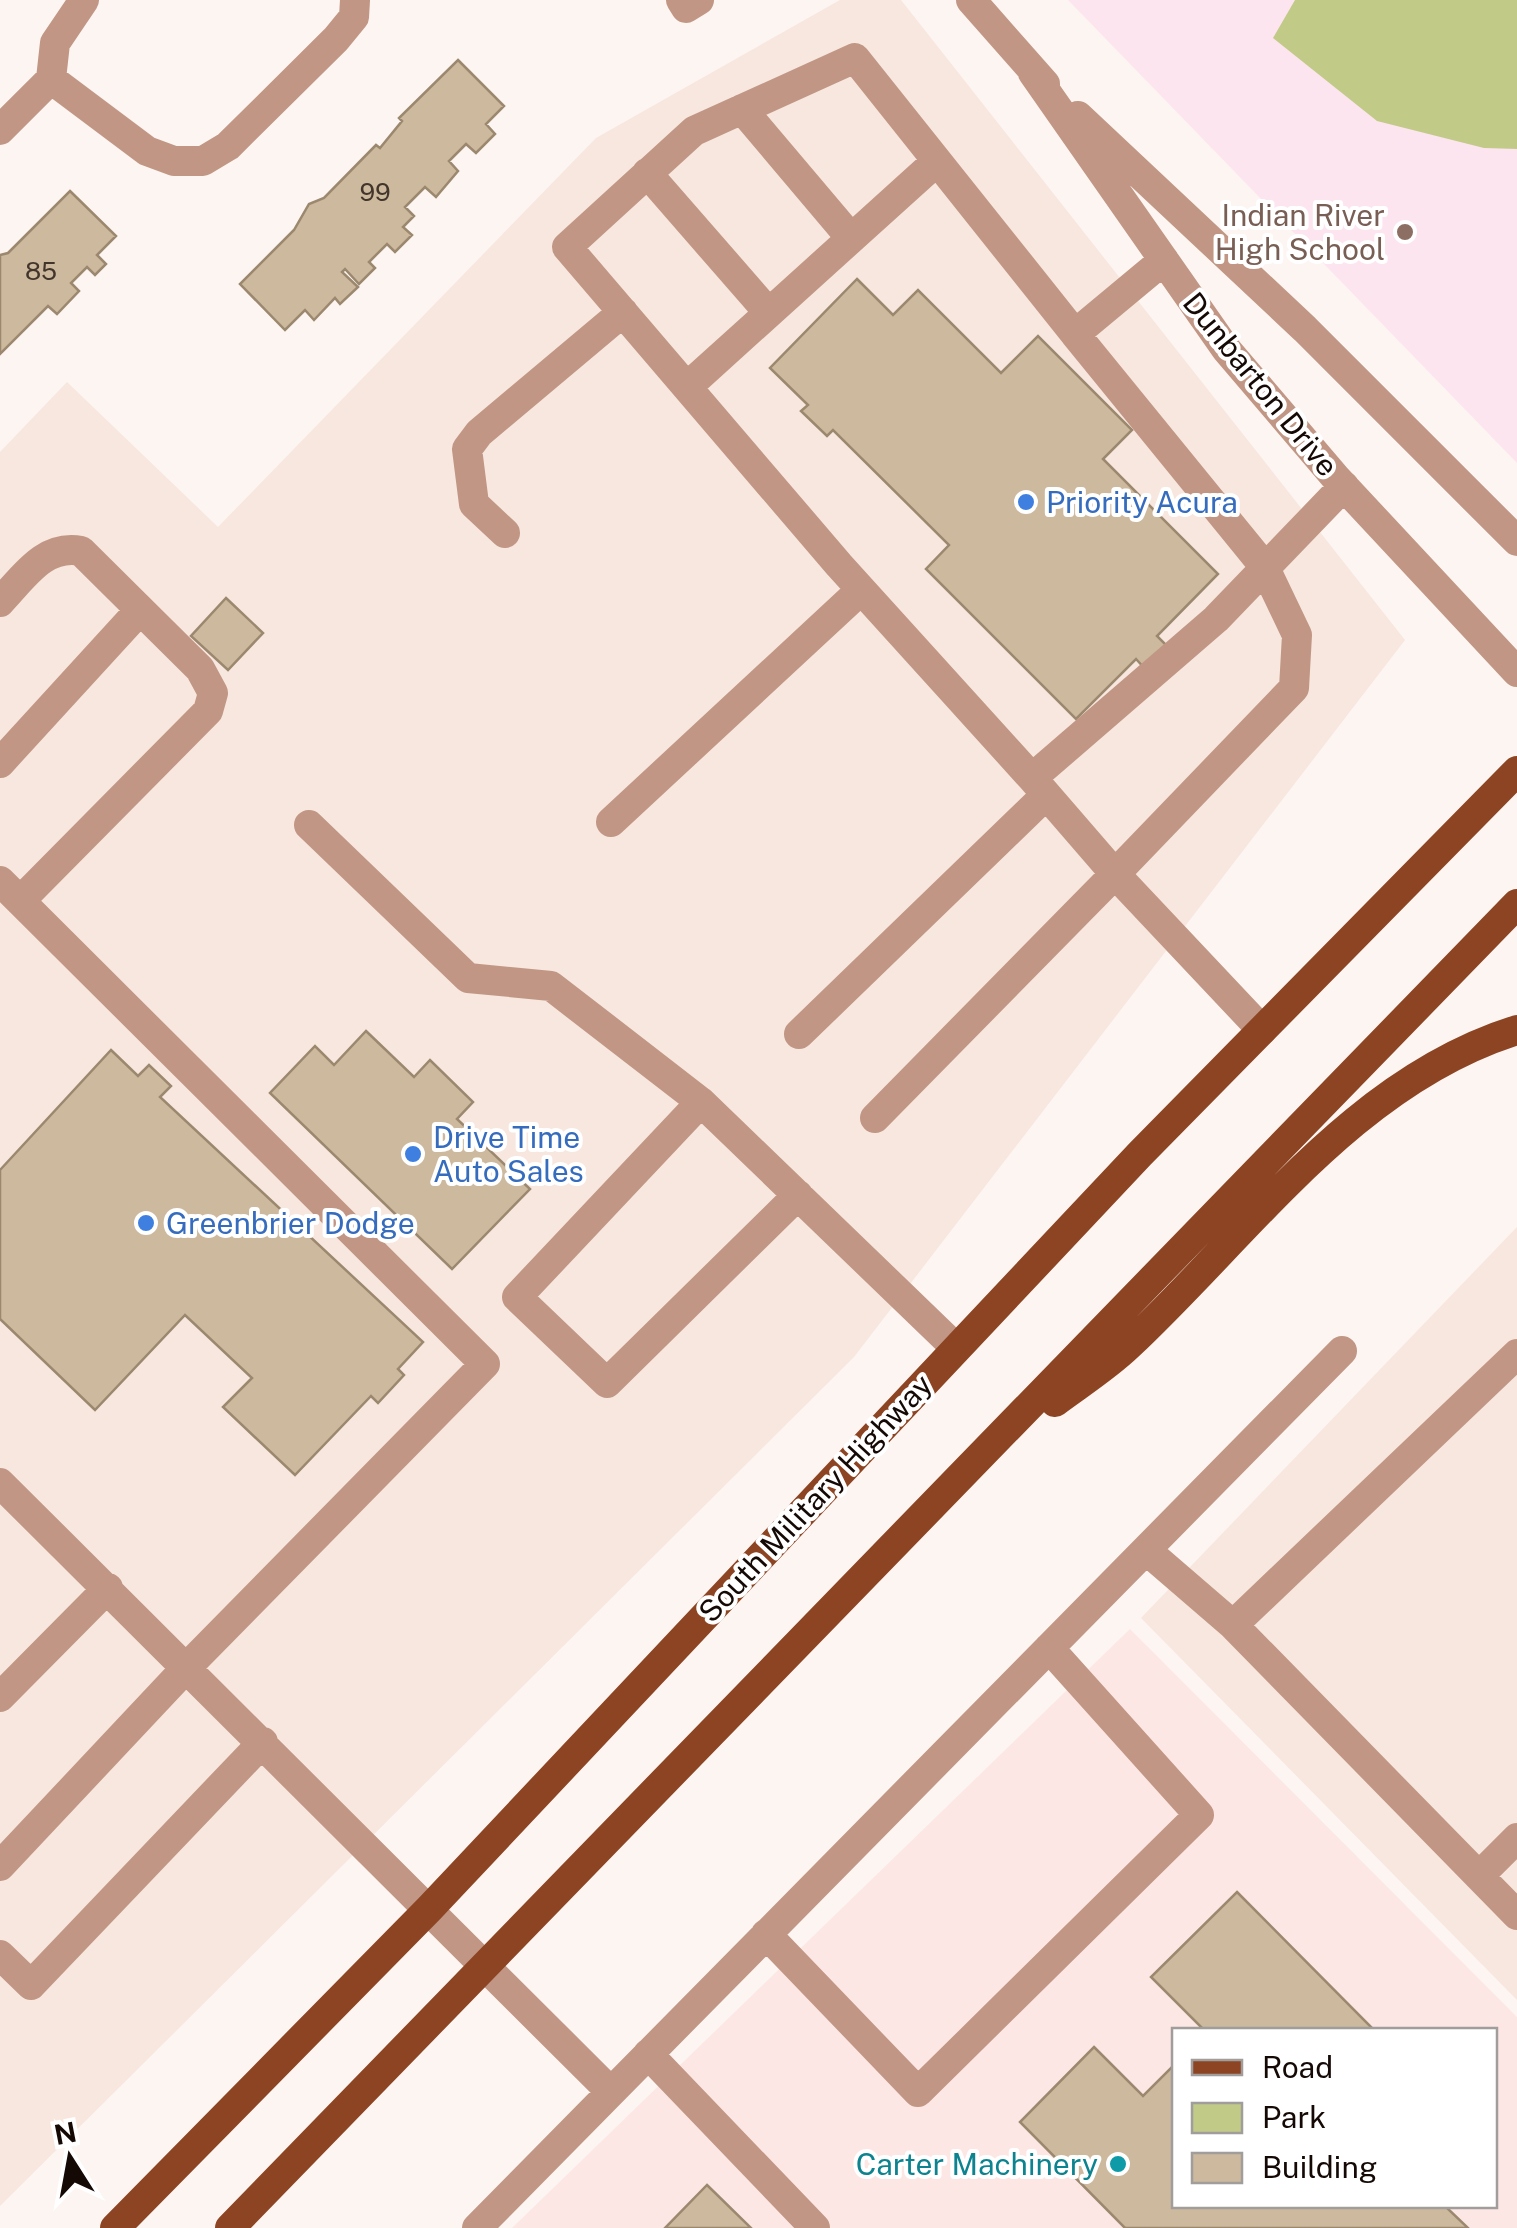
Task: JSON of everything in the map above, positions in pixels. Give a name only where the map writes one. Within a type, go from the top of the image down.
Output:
[{"type":"main road","name":"South Military Highway","points":[[115,2228],[430,1908],[956,1348],[1517,771]]},
{"type":"main road","points":[[230,2228],[1517,904]]},
{"type":"main road","points":[[977,1461],[1126,1348],[1296,1176],[1360,1119],[1414,1080],[1464,1051],[1517,1030]]},
{"type":"street","points":[[0,130],[51,79],[54,44],[84,0]]},
{"type":"street","points":[[51,79],[146,151],[174,162],[203,161],[228,146],[336,40],[354,17],[355,0]]},
{"type":"street","points":[[681,0],[686,8],[699,0]]},
{"type":"street","name":"Dunbarton Drive","points":[[971,0],[1032,73],[1226,349],[1344,486],[1517,672]]},
{"type":"street","points":[[874,1118],[1115,874],[1294,688],[1297,635],[1264,566],[855,58],[694,131],[567,248],[862,590],[1115,874],[1262,1030]]},
{"type":"street","name":"Dunbarton Drive","points":[[1032,73],[1305,328],[1517,542]]},
{"type":"street","points":[[742,109],[852,238]]},
{"type":"street","points":[[687,388],[937,160]]},
{"type":"street","points":[[648,174],[769,313]]},
{"type":"street","points":[[1075,334],[1164,260]]},
{"type":"street","points":[[505,533],[474,504],[467,449],[479,433],[623,312]]},
{"type":"street","points":[[798,1034],[1039,786],[1216,619],[1344,486]]},
{"type":"street","points":[[0,602],[41,559],[64,548],[81,552],[208,681],[213,693],[208,711],[10,891],[485,1364],[187,1667],[0,1866]]},
{"type":"street","points":[[611,822],[862,590]]},
{"type":"street","points":[[0,762],[140,610]]},
{"type":"street","points":[[308,825],[468,978],[551,986],[701,1102],[956,1348]]},
{"type":"street","points":[[701,1102],[516,1296],[607,1383],[798,1196]]},
{"type":"street","points":[[478,2228],[1342,1350]]},
{"type":"street","points":[[1233,1625],[1517,1354]]},
{"type":"street","points":[[0,1483],[430,1908],[610,2092]]},
{"type":"street","points":[[1146,1550],[1233,1625],[1517,1915]]},
{"type":"street","points":[[0,1697],[108,1588]]},
{"type":"street","points":[[766,1934],[918,2092],[1199,1814],[1049,1648]]},
{"type":"street","points":[[0,1955],[31,1986],[263,1742]]},
{"type":"street","points":[[1480,1876],[1517,1838]]},
{"type":"street","points":[[648,2054],[814,2228]]},
{"type":"shaded area","points":[[840,0],[901,0],[1405,640],[854,1357],[0,2206],[0,452],[67,382],[218,527],[596,138]]},
{"type":"shaded area","name":"Indian River High School","points":[[1068,0],[1517,0],[1517,463]]},
{"type":"shaded area","points":[[1517,1227],[1517,2000],[1141,1618]]},
{"type":"shaded area","points":[[1130,1629],[1517,2017],[1517,2228],[512,2228]]},
{"type":"green space","points":[[1295,0],[1517,0],[1517,149],[1484,148],[1377,121],[1273,38]]},
{"type":"building","points":[[458,60],[504,106],[486,124],[495,134],[476,153],[466,144],[449,161],[458,171],[436,197],[425,187],[405,207],[414,216],[403,227],[412,235],[395,252],[387,244],[369,262],[375,268],[359,284],[345,269],[342,272],[358,287],[340,304],[335,298],[314,320],[305,310],[285,330],[240,284],[294,230],[309,204],[324,198],[376,145],[380,148],[402,121],[399,118]]},
{"type":"building","points":[[70,191],[116,236],[97,255],[106,264],[95,275],[87,267],[71,283],[79,291],[57,314],[48,306],[0,354],[0,255],[8,253]]},
{"type":"building","name":"Priority Acura","points":[[857,279],[893,315],[918,290],[1001,373],[1038,336],[1132,430],[1103,459],[1218,574],[1157,636],[1169,648],[1147,671],[1136,659],[1076,719],[926,569],[949,545],[833,430],[827,436],[801,411],[808,405],[770,368]]},
{"type":"building","points":[[226,598],[263,633],[228,670],[191,636]]},
{"type":"building","name":"Drive Time Auto Sales","points":[[366,1031],[414,1077],[430,1060],[473,1102],[457,1119],[530,1189],[452,1269],[270,1093],[315,1046],[334,1065]]},
{"type":"building","name":"Greenbrier Dodge","points":[[111,1050],[138,1076],[149,1065],[171,1086],[160,1097],[423,1342],[398,1369],[404,1375],[378,1403],[371,1396],[295,1475],[223,1407],[252,1378],[185,1315],[95,1410],[0,1319],[0,1170]]},
{"type":"building","points":[[1237,1892],[1372,2028],[1202,2028],[1151,1977]]},
{"type":"building","name":"Carter Machinery","points":[[1094,2047],[1143,2096],[1172,2067],[1172,2208],[1447,2208],[1468,2228],[1125,2228],[1020,2122]]},
{"type":"building","points":[[707,2185],[751,2228],[665,2228]]},
{"type":"place","name":"Indian River High School","points":[[1405,232]]},
{"type":"place","name":"Priority Acura","points":[[1026,502]]},
{"type":"place","name":"Drive Time Auto Sales","points":[[413,1154]]},
{"type":"place","name":"Greenbrier Dodge","points":[[146,1223]]},
{"type":"place","name":"Carter Machinery","points":[[1118,2164]]}]
